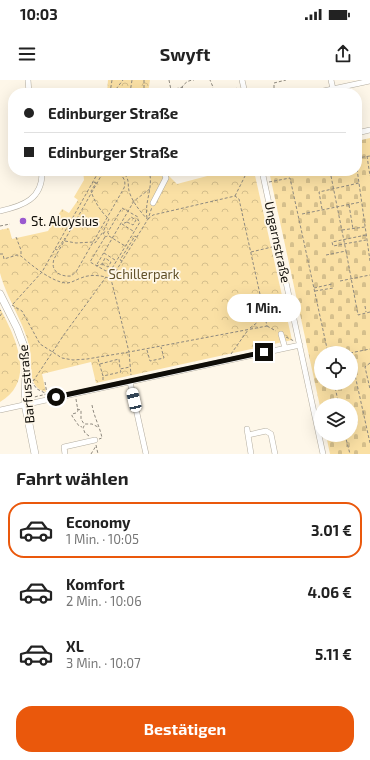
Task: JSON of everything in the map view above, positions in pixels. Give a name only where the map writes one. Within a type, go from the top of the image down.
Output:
[{"type":"main road","name":"Barfusstraße","points":[[0,294],[17,328],[24,349],[26,368],[25,404],[35,454]]},
{"type":"street","points":[[338,88],[370,81]]},
{"type":"street","points":[[0,211],[19,206],[31,200],[39,189],[43,176]]},
{"type":"street","points":[[153,203],[166,178],[165,176]]},
{"type":"street","name":"Ungarnstraße","points":[[263,176],[323,454]]},
{"type":"street","points":[[281,334],[285,348]]},
{"type":"street","points":[[0,410],[300,345]]},
{"type":"street","points":[[130,382],[146,454]]},
{"type":"street","points":[[251,454],[247,432],[266,431],[271,434],[275,454]]},
{"type":"street","points":[[65,454],[64,447],[95,440]]},
{"type":"path","points":[[117,88],[124,80]]},
{"type":"path","points":[[179,88],[183,87],[186,80]]},
{"type":"path","points":[[186,82],[194,80]]},
{"type":"path","points":[[274,88],[274,83],[286,80]]},
{"type":"path","points":[[367,156],[370,176]]},
{"type":"path","points":[[362,157],[370,156]]},
{"type":"path","points":[[96,176],[42,272],[11,305],[22,311],[40,344],[52,353],[67,359],[80,360],[98,358],[266,326],[239,200],[235,196]]},
{"type":"path","points":[[101,176],[54,259],[52,264],[55,271],[61,276],[71,276],[76,272],[125,185],[122,176]]},
{"type":"path","points":[[126,176],[129,181],[129,191],[138,209],[148,219]]},
{"type":"path","points":[[148,219],[146,210],[150,188],[149,176]]},
{"type":"path","points":[[235,196],[245,176]]},
{"type":"path","points":[[331,176],[358,314],[370,312]]},
{"type":"path","points":[[358,176],[370,261]]},
{"type":"path","points":[[269,182],[290,178],[326,346]]},
{"type":"path","points":[[64,241],[76,243],[95,243],[103,233],[109,219],[95,202],[91,191],[96,183],[93,181]]},
{"type":"path","points":[[322,209],[319,192],[359,183]]},
{"type":"path","points":[[96,266],[122,224],[134,201],[150,188]]},
{"type":"path","points":[[131,375],[129,352],[111,280],[122,261],[148,219],[154,215],[235,196]]},
{"type":"path","points":[[302,214],[362,202]]},
{"type":"path","points":[[148,219],[149,211],[153,203]]},
{"type":"path","points":[[349,204],[353,229]]},
{"type":"path","points":[[109,236],[108,232],[122,208],[138,217],[137,220],[140,222],[134,231],[125,246],[116,260],[111,270],[106,272],[90,262],[105,237],[109,236],[125,246],[128,247]]},
{"type":"path","points":[[129,212],[131,217],[137,220]]},
{"type":"path","points":[[122,224],[127,222],[131,217]]},
{"type":"path","points":[[134,231],[133,225],[137,220]]},
{"type":"path","points":[[127,222],[133,225]]},
{"type":"path","points":[[0,226],[10,224]]},
{"type":"path","points":[[122,224],[134,231]]},
{"type":"path","points":[[342,230],[365,227]]},
{"type":"path","points":[[103,233],[108,232]]},
{"type":"path","points":[[103,233],[105,237]]},
{"type":"path","points":[[122,261],[120,260],[134,236],[136,237]]},
{"type":"path","points":[[16,237],[22,250],[21,256]]},
{"type":"path","points":[[367,237],[333,246],[332,242],[344,240],[367,237],[370,237]]},
{"type":"path","points":[[54,249],[57,250],[64,238],[66,239]]},
{"type":"path","points":[[250,252],[272,247]]},
{"type":"path","points":[[326,254],[346,251]]},
{"type":"path","points":[[96,266],[102,264],[105,258],[104,253]]},
{"type":"path","points":[[104,253],[116,260]]},
{"type":"path","points":[[0,254],[3,254],[4,259],[17,255],[21,256],[42,272],[57,280],[67,283],[72,283],[84,277],[90,276],[106,277],[111,280]]},
{"type":"path","points":[[105,258],[111,262]]},
{"type":"path","points":[[108,270],[111,262],[116,260]]},
{"type":"path","points":[[102,264],[108,267]]},
{"type":"path","points":[[340,281],[370,275]]},
{"type":"path","points":[[45,382],[47,394],[37,389],[31,381],[34,380],[106,277]]},
{"type":"path","points":[[314,288],[332,284]]},
{"type":"path","points":[[314,291],[333,288]]},
{"type":"path","points":[[365,306],[366,313]]},
{"type":"path","points":[[231,354],[248,330],[258,322],[262,316],[263,310]]},
{"type":"path","points":[[0,316],[1,311]]},
{"type":"path","points":[[147,349],[150,361],[164,358],[161,346]]},
{"type":"path","points":[[358,351],[370,349]]},
{"type":"path","points":[[98,358],[104,382]]},
{"type":"path","points":[[99,364],[119,359],[121,372],[103,376]]},
{"type":"path","points":[[370,363],[365,367],[370,388]]},
{"type":"path","points":[[120,369],[130,367]]},
{"type":"path","points":[[358,387],[370,443]]},
{"type":"path","points":[[76,398],[77,412],[73,413],[72,416],[79,426],[83,428],[85,433],[95,440],[98,454]]},
{"type":"path","points":[[92,406],[94,417],[102,438],[95,440]]},
{"type":"path","points":[[77,409],[81,410],[81,419],[85,424]]},
{"type":"path","points":[[85,424],[92,424],[98,427]]},
{"type":"path","points":[[83,428],[85,424]]},
{"type":"path","points":[[347,442],[350,454]]},
{"type":"path","points":[[91,454],[96,446]]},
{"type":"green space","points":[[108,80],[150,80],[149,88],[107,88]]},
{"type":"green space","points":[[370,138],[370,454],[330,454],[327,442],[358,442],[358,398],[318,398],[316,390],[358,390],[358,346],[314,346],[314,379],[270,176],[362,176],[362,140]]},
{"type":"green space","name":"Schillerpark","points":[[84,176],[169,176],[177,184],[207,176],[255,176],[292,340],[96,383],[91,362],[42,374],[46,392],[40,389],[35,385],[33,380],[28,340],[7,293],[0,273],[0,230],[9,228],[12,239],[48,231],[62,209],[69,213],[78,200],[74,197],[84,180]]},
{"type":"green space","points":[[0,308],[12,332],[20,358],[20,370],[18,382],[11,393],[0,402]]},
{"type":"place","name":"St. Aloysius","points":[[23,221]]},
{"type":"route","points":[[56,397],[264,352]]}]
